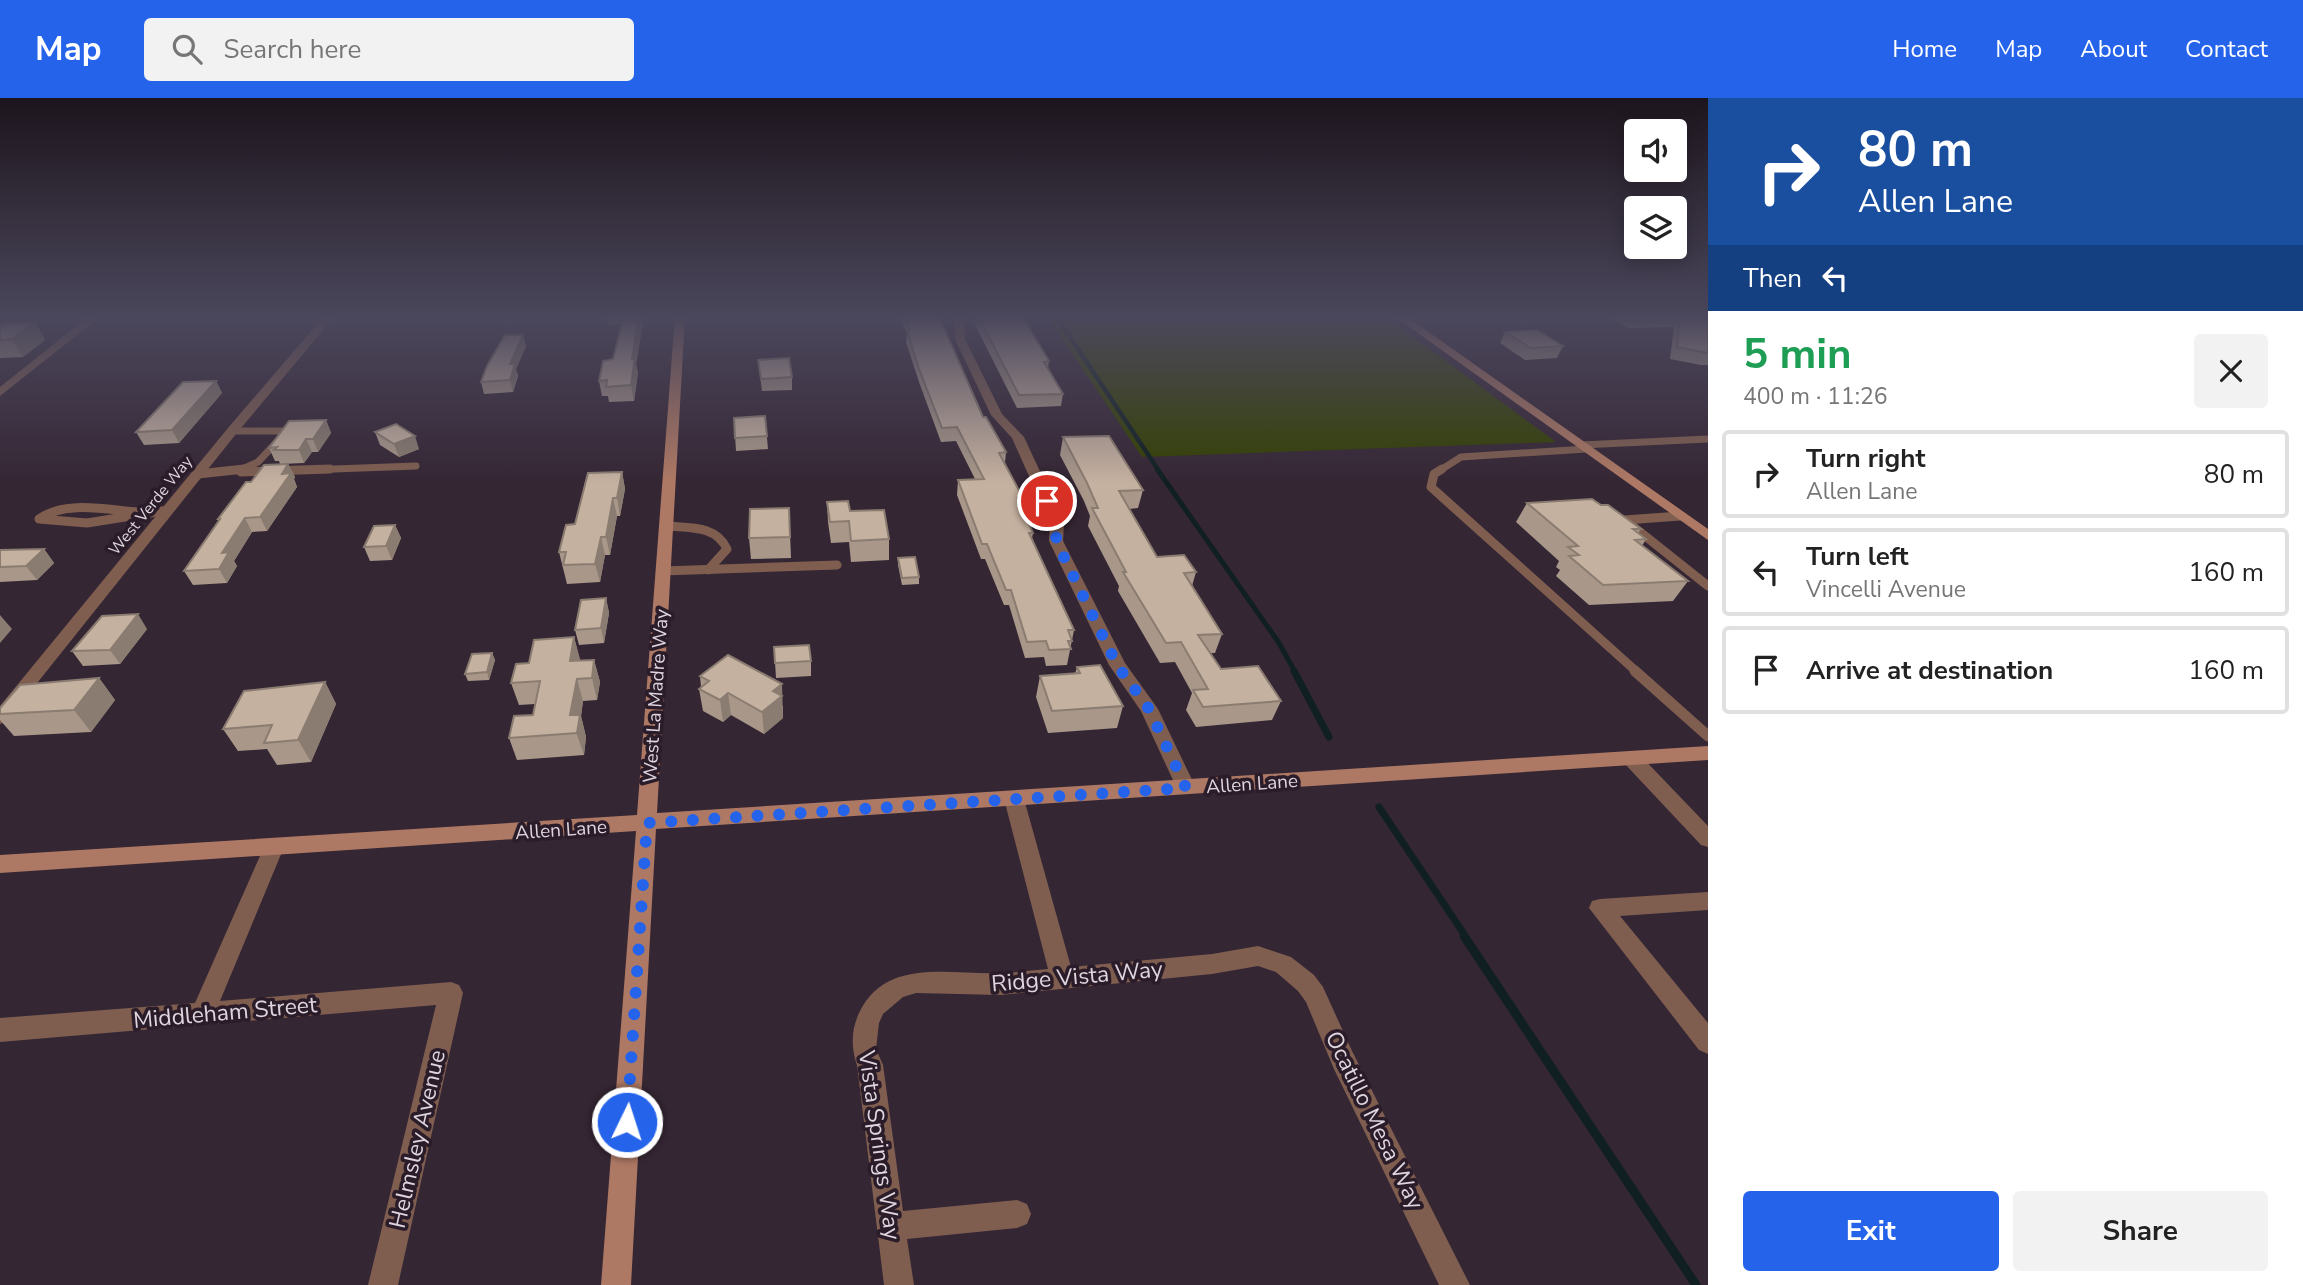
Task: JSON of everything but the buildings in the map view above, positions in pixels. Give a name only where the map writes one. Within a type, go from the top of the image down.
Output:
[{"type":"street","points":[[0,393],[27,371]]},
{"type":"street","name":"West Verde Way","points":[[0,718],[283,371]]},
{"type":"street","name":"West La Madre Way","points":[[616,1285],[677,371]]},
{"type":"street","points":[[976,371],[997,415],[1018,437],[1057,523],[1056,541],[1117,665],[1149,709],[1186,788]]},
{"type":"street","points":[[1477,371],[1708,536]]},
{"type":"street","name":"Allen Lane","points":[[0,864],[1708,753]]},
{"type":"street","points":[[1631,758],[1708,839]]},
{"type":"street","points":[[1014,799],[1062,978]]},
{"type":"street","points":[[202,1014],[274,847]]},
{"type":"street","points":[[1708,901],[1600,908],[1708,1042]]},
{"type":"street","name":"Ridge Vista Way","points":[[875,1006],[895,989],[916,982],[1000,985],[1212,964],[1258,956],[1283,964]]},
{"type":"street","name":"Ocatillo Mesa Way","points":[[1283,964],[1306,983],[1315,995],[1343,1060],[1455,1285]]},
{"type":"street","name":"Middleham Street","points":[[0,1030],[451,993]]},
{"type":"street","name":"Helmsley Avenue","points":[[383,1285],[451,993]]},
{"type":"street","name":"Vista Springs Way","points":[[875,1006],[867,1022],[864,1049],[870,1065],[899,1285]]},
{"type":"street","points":[[892,1226],[1017,1214]]},
{"type":"lane","points":[[232,431],[287,431],[263,461],[241,472]]},
{"type":"lane","points":[[1708,439],[1461,457],[1434,474],[1430,480],[1431,487],[1708,736]]},
{"type":"lane","points":[[198,474],[416,466]]},
{"type":"lane","points":[[138,512],[87,523],[39,519],[48,512],[67,509],[138,512],[169,510]]},
{"type":"lane","points":[[1680,516],[1625,520],[1708,586]]},
{"type":"lane","points":[[667,526],[701,529],[716,533],[724,540],[727,549],[708,570]]},
{"type":"lane","points":[[663,571],[838,565]]},
{"type":"green space","points":[[1084,371],[1460,371],[1556,442],[1142,457]]},
{"type":"waterway","points":[[1093,371],[1159,471]]},
{"type":"waterway","points":[[1157,469],[1279,643],[1295,672]]},
{"type":"waterway","points":[[1294,671],[1329,737]]},
{"type":"waterway","points":[[1379,807],[1466,937]]},
{"type":"waterway","points":[[1464,936],[1696,1285]]},
{"type":"route","points":[[627,1122],[647,823],[1186,788],[1149,709],[1117,665],[1056,541],[1057,523],[1047,501]]}]
